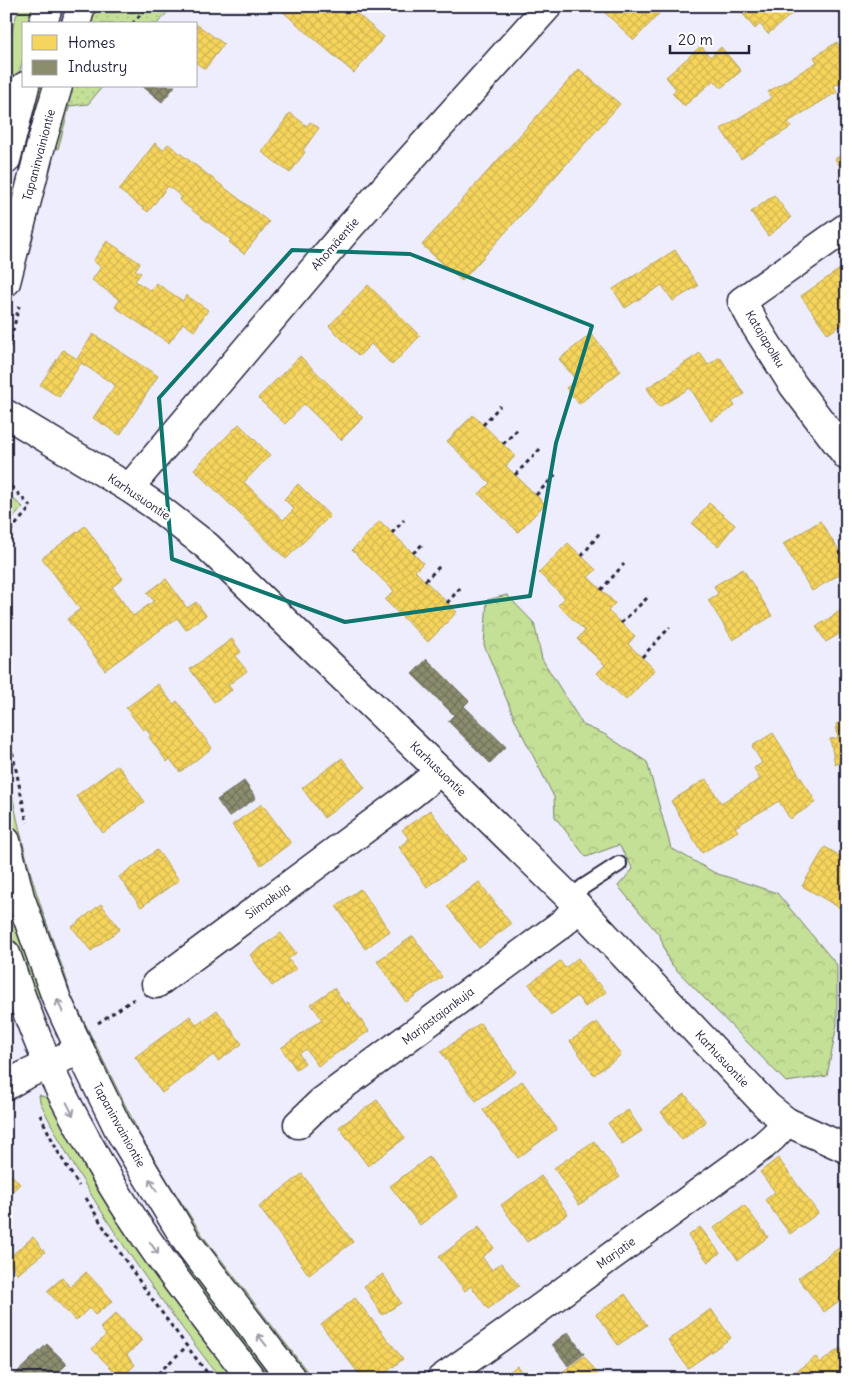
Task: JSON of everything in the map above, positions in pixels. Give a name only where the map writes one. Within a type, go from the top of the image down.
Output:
[{"type":"street","points":[[44,22],[48,6]]},
{"type":"street","points":[[76,22],[80,6]]},
{"type":"street","name":"Ahomäentie","points":[[129,488],[346,231],[548,6]]},
{"type":"street","points":[[6,160],[24,88]]},
{"type":"street","name":"Tapaninvainiontie","points":[[6,282],[57,88]]},
{"type":"street","name":"Katajapolku","points":[[847,227],[742,301],[793,386],[847,456]]},
{"type":"street","name":"Karhusuontie","points":[[6,414],[129,488],[207,546],[574,902],[767,1106],[787,1122],[847,1149]]},
{"type":"street","name":"Siimakuja","points":[[156,984],[412,794],[440,770]]},
{"type":"street","name":"Tapaninvainiontie","points":[[17,834],[20,897],[57,1000],[119,1130],[187,1242],[292,1379]]},
{"type":"street","name":"Marjastajankuja","points":[[298,1124],[321,1102],[564,922],[574,902]]},
{"type":"street","points":[[6,954],[48,1065],[91,1150],[132,1217],[179,1284],[252,1379]]},
{"type":"street","points":[[6,1086],[23,1076],[80,1050]]},
{"type":"street","name":"Marjatie","points":[[441,1379],[764,1145],[787,1122]]},
{"type":"lane","points":[[574,902],[582,887],[619,864]]},
{"type":"path","points":[[6,28],[14,6]]},
{"type":"path","points":[[134,22],[148,6]]},
{"type":"path","points":[[483,425],[500,406]]},
{"type":"path","points":[[503,444],[520,427]]},
{"type":"path","points":[[515,475],[541,448]]},
{"type":"path","points":[[536,496],[558,472]]},
{"type":"path","points":[[6,481],[30,507],[6,536]]},
{"type":"path","points":[[392,532],[404,520]]},
{"type":"path","points":[[582,556],[601,531]]},
{"type":"path","points":[[413,553],[424,542]]},
{"type":"path","points":[[425,581],[442,564]]},
{"type":"path","points":[[601,590],[624,564]]},
{"type":"path","points":[[447,603],[462,587]]},
{"type":"path","points":[[621,623],[647,598]]},
{"type":"path","points":[[642,656],[670,627]]},
{"type":"path","points":[[6,721],[17,834]]},
{"type":"path","points":[[93,1026],[156,984]]},
{"type":"path","points":[[152,1379],[186,1346]]},
{"type":"highlighted area","points":[[292,250],[410,254],[592,326],[556,443],[530,596],[345,622],[172,559],[159,398]]},
{"type":"green space","points":[[20,6],[39,6],[35,22],[22,22],[22,63],[6,117],[6,63],[14,22]]},
{"type":"green space","points":[[89,6],[173,6],[159,22],[85,22]]},
{"type":"green space","points":[[34,88],[48,88],[32,144],[25,142]]},
{"type":"green space","points":[[65,88],[101,88],[88,104],[69,106],[60,104]]},
{"type":"green space","points":[[74,88],[58,149],[49,149],[60,104]]},
{"type":"green space","points":[[6,493],[23,507],[6,526]]},
{"type":"green space","points":[[507,595],[534,623],[542,659],[583,725],[604,734],[647,762],[671,848],[715,873],[777,893],[837,965],[837,1024],[827,1076],[786,1082],[669,962],[660,936],[618,886],[633,869],[619,845],[586,857],[555,817],[554,797],[516,722],[484,645],[487,600]]},
{"type":"green space","points":[[6,764],[31,873],[68,983],[66,986],[31,900],[6,807]]},
{"type":"green space","points":[[6,880],[45,994],[31,1000],[6,931]]},
{"type":"green space","points":[[75,1003],[140,1135],[169,1183],[203,1236],[313,1379],[302,1379],[155,1176],[71,1005]]},
{"type":"green space","points":[[39,1095],[56,1104],[241,1379],[221,1379],[171,1313],[123,1245],[79,1175],[40,1102]]},
{"type":"green space","points":[[178,1257],[199,1277],[280,1379],[261,1379],[173,1260]]},
{"type":"building: Homes","points":[[276,6],[348,6],[384,37],[354,73]]},
{"type":"building: Homes","points":[[603,6],[651,6],[659,14],[634,40],[601,9]]},
{"type":"building: Homes","points":[[744,6],[789,6],[794,12],[768,34],[760,24],[755,29],[740,10]]},
{"type":"building: Homes","points":[[198,25],[224,44],[205,69],[198,64]]},
{"type":"building: Homes","points":[[837,42],[847,57],[847,78],[834,86],[837,92],[788,122],[791,127],[741,159],[721,129],[771,98],[768,92],[817,62],[814,57]]},
{"type":"building: Homes","points":[[701,46],[710,57],[721,47],[741,71],[721,88],[714,80],[684,106],[672,93],[676,89],[666,77]]},
{"type":"building: Homes","points":[[579,69],[620,104],[462,281],[422,245]]},
{"type":"building: Homes","points":[[290,113],[307,126],[310,122],[319,128],[303,150],[305,152],[290,173],[262,152]]},
{"type":"building: Homes","points":[[155,143],[163,150],[168,144],[269,222],[244,254],[229,242],[231,240],[179,200],[182,197],[168,186],[148,212],[119,190]]},
{"type":"building: Homes","points":[[847,151],[847,177],[835,159]]},
{"type":"building: Homes","points":[[774,195],[791,218],[768,236],[751,212]]},
{"type":"building: Homes","points":[[107,241],[140,263],[135,270],[141,273],[135,281],[151,291],[156,283],[183,301],[186,295],[208,310],[194,331],[183,323],[169,343],[115,307],[120,300],[92,280],[101,267],[93,261]]},
{"type":"building: Homes","points":[[675,250],[698,286],[673,301],[662,285],[625,308],[613,289]]},
{"type":"building: Homes","points":[[847,264],[847,321],[828,334],[801,296]]},
{"type":"building: Homes","points":[[368,285],[420,336],[392,365],[371,344],[359,356],[329,326]]},
{"type":"building: Homes","points":[[93,334],[158,376],[120,435],[93,418],[115,385],[81,363],[59,397],[40,385],[63,350],[77,359]]},
{"type":"building: Homes","points":[[591,334],[621,371],[579,404],[566,388],[576,380],[559,359]]},
{"type":"building: Homes","points":[[700,353],[708,365],[720,357],[744,394],[732,402],[735,406],[711,421],[690,388],[659,407],[647,388]]},
{"type":"building: Homes","points":[[300,356],[363,418],[341,440],[304,404],[285,424],[258,398]]},
{"type":"building: Homes","points":[[473,415],[515,456],[506,466],[545,504],[518,532],[479,494],[490,483],[447,441]]},
{"type":"building: Homes","points":[[239,424],[270,455],[244,482],[283,520],[294,509],[284,499],[298,484],[330,516],[286,559],[194,469]]},
{"type":"building: Homes","points":[[709,503],[735,525],[718,546],[692,524]]},
{"type":"building: Homes","points":[[380,521],[423,563],[415,571],[457,612],[428,642],[385,600],[394,591],[352,550]]},
{"type":"building: Homes","points":[[820,521],[847,563],[847,570],[812,591],[783,544]]},
{"type":"building: Homes","points":[[85,526],[123,579],[112,587],[133,616],[154,601],[147,593],[166,579],[187,608],[196,602],[206,615],[186,630],[177,618],[105,670],[67,619],[80,609],[42,558]]},
{"type":"building: Homes","points":[[568,543],[596,570],[588,577],[615,603],[608,611],[635,636],[628,644],[655,670],[626,700],[597,673],[605,665],[577,639],[585,631],[558,605],[565,598],[539,573]]},
{"type":"building: Homes","points":[[743,569],[772,616],[733,640],[708,600],[718,594],[714,586]]},
{"type":"building: Homes","points":[[846,607],[847,629],[826,642],[816,627]]},
{"type":"building: Homes","points":[[232,639],[241,652],[235,656],[247,671],[228,685],[232,690],[214,702],[190,669]]},
{"type":"building: Homes","points":[[158,684],[173,704],[177,701],[212,748],[180,772],[170,759],[167,762],[149,737],[151,736],[146,728],[143,730],[126,708]]},
{"type":"building: Homes","points":[[847,721],[847,762],[835,764],[830,739],[838,738],[836,724]]},
{"type":"building: Homes","points":[[773,733],[816,802],[790,819],[779,801],[735,827],[738,831],[702,853],[671,801],[706,779],[721,803],[760,779],[754,768],[762,763],[752,746]]},
{"type":"building: Homes","points":[[342,758],[365,788],[324,818],[302,788]]},
{"type":"building: Homes","points":[[118,765],[145,802],[103,833],[76,796]]},
{"type":"building: Homes","points":[[262,804],[291,843],[261,865],[232,825]]},
{"type":"building: Homes","points":[[430,810],[466,859],[427,887],[399,847],[409,839],[402,830]]},
{"type":"building: Homes","points":[[825,847],[847,860],[847,912],[802,886]]},
{"type":"building: Homes","points":[[157,850],[179,880],[141,907],[119,877]]},
{"type":"building: Homes","points":[[479,882],[511,924],[479,948],[447,906]]},
{"type":"building: Homes","points":[[360,889],[390,931],[365,949],[336,906]]},
{"type":"building: Homes","points":[[101,904],[120,929],[91,951],[72,927]]},
{"type":"building: Homes","points":[[281,933],[296,953],[288,959],[296,969],[272,986],[250,955]]},
{"type":"building: Homes","points":[[413,936],[442,977],[406,1002],[377,961]]},
{"type":"building: Homes","points":[[578,958],[596,983],[598,982],[606,992],[585,1007],[577,996],[551,1015],[529,984],[560,961],[565,968]]},
{"type":"building: Homes","points":[[334,988],[345,1004],[348,1002],[369,1031],[318,1066],[306,1049],[299,1054],[305,1063],[296,1069],[281,1048],[322,1019],[311,1004]]},
{"type":"building: Homes","points":[[217,1010],[242,1044],[218,1061],[213,1055],[162,1093],[135,1057],[190,1016],[197,1025]]},
{"type":"building: Homes","points":[[597,1022],[621,1055],[594,1075],[570,1041]]},
{"type":"building: Homes","points":[[480,1023],[516,1072],[476,1101],[441,1052]]},
{"type":"building: Homes","points":[[522,1081],[557,1129],[518,1158],[483,1110]]},
{"type":"building: Homes","points":[[685,1094],[706,1122],[682,1140],[661,1112]]},
{"type":"building: Homes","points":[[377,1100],[405,1138],[368,1166],[339,1127]]},
{"type":"building: Homes","points":[[628,1110],[642,1131],[622,1144],[608,1123]]},
{"type":"building: Homes","points":[[594,1141],[620,1177],[579,1205],[554,1168]]},
{"type":"building: Homes","points":[[429,1157],[458,1196],[420,1225],[390,1186]]},
{"type":"building: Homes","points":[[778,1158],[818,1213],[790,1234],[765,1200],[775,1192],[760,1172]]},
{"type":"building: Homes","points":[[6,1169],[20,1184],[6,1197]]},
{"type":"building: Homes","points":[[302,1174],[353,1242],[309,1275],[259,1207]]},
{"type":"building: Homes","points":[[541,1176],[568,1214],[527,1242],[501,1205]]},
{"type":"building: Homes","points":[[744,1205],[768,1237],[738,1260],[714,1228]]},
{"type":"building: Homes","points":[[479,1227],[494,1248],[482,1257],[492,1270],[501,1263],[519,1286],[488,1309],[471,1286],[465,1291],[439,1257]]},
{"type":"building: Homes","points":[[700,1227],[720,1253],[708,1262],[688,1236]]},
{"type":"building: Homes","points":[[33,1237],[45,1252],[18,1274],[6,1260]]},
{"type":"building: Homes","points":[[847,1242],[847,1295],[824,1312],[798,1278]]},
{"type":"building: Homes","points":[[86,1272],[113,1301],[95,1315],[89,1308],[76,1321],[47,1291],[62,1278],[70,1287]]},
{"type":"building: Homes","points":[[383,1274],[401,1303],[382,1315],[364,1286]]},
{"type":"building: Homes","points":[[625,1294],[647,1325],[618,1345],[596,1314]]},
{"type":"building: Homes","points":[[355,1298],[403,1359],[378,1379],[363,1379],[321,1325]]},
{"type":"building: Homes","points":[[711,1309],[731,1338],[688,1368],[668,1340]]},
{"type":"building: Homes","points":[[116,1313],[142,1340],[127,1355],[135,1365],[121,1378],[92,1349],[106,1335],[100,1328]]},
{"type":"building: Homes","points":[[840,1348],[847,1357],[847,1379],[796,1379],[792,1374],[816,1357],[820,1363]]},
{"type":"building: Homes","points":[[584,1356],[601,1379],[553,1379]]},
{"type":"building: Homes","points":[[517,1366],[527,1379],[500,1379]]},
{"type":"building: Industry","points":[[144,88],[173,88],[162,102]]},
{"type":"building: Industry","points":[[427,659],[469,701],[464,706],[506,747],[490,763],[448,721],[454,715],[412,674]]},
{"type":"building: Industry","points":[[244,781],[256,798],[229,817],[217,800]]},
{"type":"building: Industry","points":[[568,1332],[584,1354],[568,1366],[552,1344]]},
{"type":"building: Industry","points":[[47,1344],[67,1364],[51,1379],[10,1379]]}]
